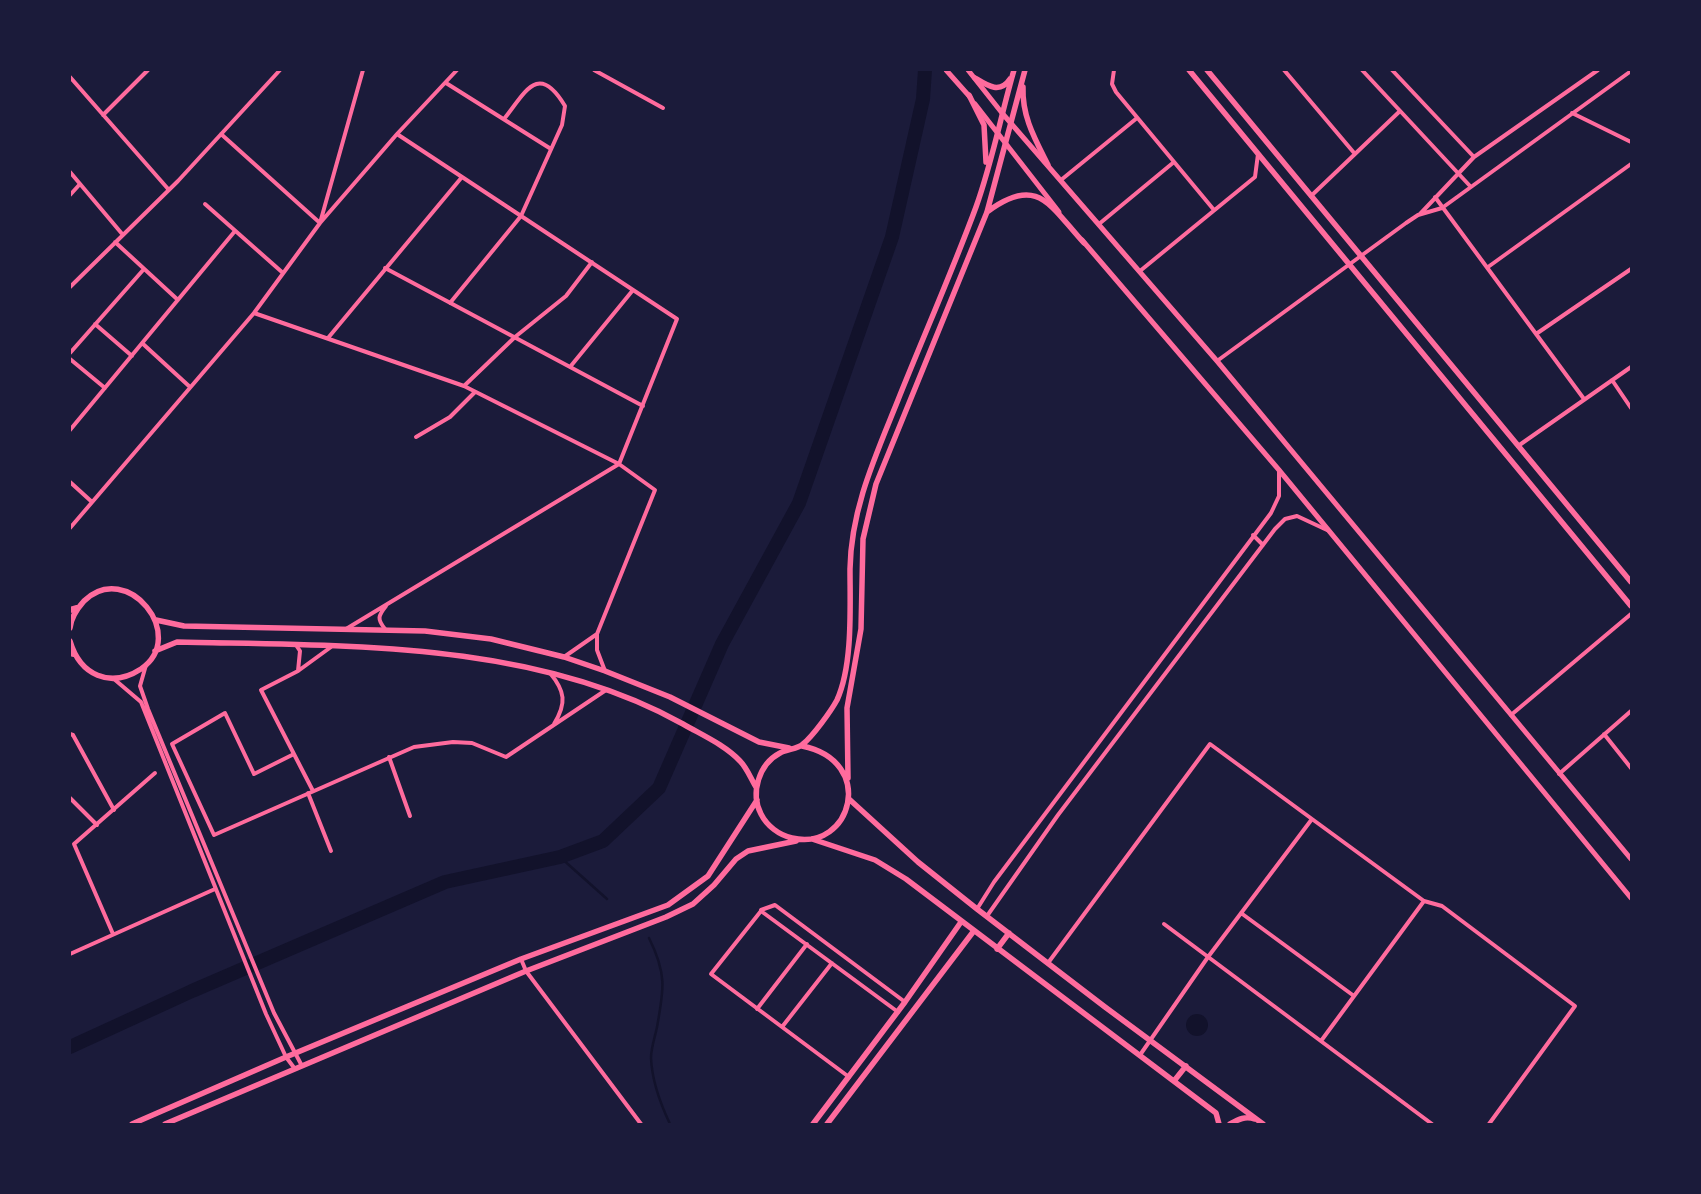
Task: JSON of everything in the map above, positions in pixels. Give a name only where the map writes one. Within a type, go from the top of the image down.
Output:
[{"type":"main road","points":[[975,78],[991,88],[1001,88],[1009,80],[1014,70]]},
{"type":"main road","points":[[802,746],[831,710],[838,697],[850,631],[852,538],[866,480],[984,184],[1014,70]]},
{"type":"main road","points":[[165,1124],[526,971],[666,917],[693,904],[714,886],[736,859],[748,850],[809,839],[832,830],[842,819],[849,799],[848,708],[859,645],[864,539],[868,513],[876,484],[987,212],[1012,124],[1024,70]]},
{"type":"main road","points":[[1024,70],[1024,112],[1048,165]]},
{"type":"main road","points":[[1189,70],[1631,606]]},
{"type":"main road","points":[[1207,70],[1631,582]]},
{"type":"main road","points":[[969,95],[984,125],[987,155],[984,184]]},
{"type":"main road","points":[[987,212],[1002,200],[1019,194],[1037,196],[1046,202],[1084,243]]},
{"type":"main road","points":[[70,628],[74,609],[88,597],[102,591],[116,589],[128,592],[146,604],[156,620],[158,636],[155,651],[146,665],[131,675],[114,679],[90,672],[72,653],[70,641]]},
{"type":"main road","points":[[156,620],[184,626],[425,631],[491,639],[564,657],[605,671],[670,697],[759,742],[790,748]]},
{"type":"main road","points":[[155,651],[177,642],[420,650],[485,659],[550,673],[606,690],[661,712],[720,745],[741,762],[756,787]]},
{"type":"main road","points":[[848,785],[840,765],[830,755],[817,749],[802,746],[790,748],[777,754],[767,763],[760,774],[756,787],[757,800],[761,813],[768,824],[779,833],[792,838],[809,839],[875,860],[906,879],[973,932],[1216,1113],[1219,1124]]},
{"type":"main road","points":[[849,799],[918,862],[977,909],[1150,1041],[1262,1123]]},
{"type":"main road","points":[[132,1124],[286,1056],[521,959],[668,905],[682,897],[708,876],[757,800]]},
{"type":"main road","points":[[813,1124],[906,1002],[962,922]]},
{"type":"main road","points":[[827,1124],[973,932]]},
{"type":"main road","points":[[997,949],[1009,933]]},
{"type":"main road","points":[[1174,1081],[1186,1066]]},
{"type":"main road","points":[[1230,1124],[1238,1119],[1248,1117],[1262,1123]]},
{"type":"street","points":[[103,115],[148,70]]},
{"type":"street","points":[[70,286],[169,190],[280,70]]},
{"type":"street","points":[[320,223],[363,70]]},
{"type":"street","points":[[70,528],[254,313],[320,223],[397,134],[457,70]]},
{"type":"street","points":[[594,70],[663,108]]},
{"type":"street","points":[[946,70],[969,95],[1084,243],[1279,470],[1631,898]]},
{"type":"street","points":[[968,70],[1002,113],[1216,361],[1631,859]]},
{"type":"street","points":[[1114,70],[1112,84],[1116,92],[1214,210]]},
{"type":"street","points":[[1284,70],[1355,154]]},
{"type":"street","points":[[1362,70],[1470,186]]},
{"type":"street","points":[[1392,70],[1474,157]]},
{"type":"street","points":[[1216,361],[1348,263],[1361,256],[1418,215],[1460,174],[1474,157],[1598,70]]},
{"type":"street","points":[[1418,215],[1442,208],[1631,71]]},
{"type":"street","points":[[70,77],[169,190]]},
{"type":"street","points":[[450,303],[522,216],[562,125],[565,106],[559,95],[542,82],[537,82],[529,87],[504,119]]},
{"type":"street","points":[[446,83],[551,149]]},
{"type":"street","points":[[1311,196],[1400,111]]},
{"type":"street","points":[[1572,113],[1631,142]]},
{"type":"street","points":[[1061,180],[1137,118]]},
{"type":"street","points":[[221,134],[320,223]]},
{"type":"street","points":[[346,629],[620,464],[677,319],[397,134]]},
{"type":"street","points":[[1140,271],[1255,176],[1258,154]]},
{"type":"street","points":[[1099,224],[1174,162]]},
{"type":"street","points":[[1488,267],[1631,164]]},
{"type":"street","points":[[70,172],[123,235]]},
{"type":"street","points":[[328,338],[462,177]]},
{"type":"street","points":[[70,195],[80,184]]},
{"type":"street","points":[[1435,197],[1584,399]]},
{"type":"street","points":[[204,204],[283,273]]},
{"type":"street","points":[[70,430],[235,231]]},
{"type":"street","points":[[115,242],[178,300]]},
{"type":"street","points":[[464,386],[515,337],[566,296],[592,262]]},
{"type":"street","points":[[70,354],[144,268]]},
{"type":"street","points":[[385,268],[643,406]]},
{"type":"street","points":[[1536,334],[1631,268]]},
{"type":"street","points":[[570,367],[633,290]]},
{"type":"street","points":[[254,313],[464,386],[620,464],[655,490],[597,634],[597,650],[605,671]]},
{"type":"street","points":[[95,324],[132,356]]},
{"type":"street","points":[[142,343],[190,387]]},
{"type":"street","points":[[70,359],[105,388]]},
{"type":"street","points":[[1518,446],[1631,367]]},
{"type":"street","points":[[1612,380],[1631,408]]},
{"type":"street","points":[[416,437],[450,417],[475,392]]},
{"type":"street","points":[[977,909],[994,882],[1276,504],[1279,496],[1279,470]]},
{"type":"street","points":[[70,482],[92,502]]},
{"type":"street","points":[[987,916],[1058,815],[1284,519],[1297,516],[1329,531]]},
{"type":"street","points":[[1253,535],[1263,545]]},
{"type":"street","points":[[385,630],[379,621],[379,616],[387,604]]},
{"type":"street","points":[[1511,715],[1631,614]]},
{"type":"street","points":[[564,657],[597,634]]},
{"type":"street","points":[[296,645],[300,652],[298,671]]},
{"type":"street","points":[[313,791],[260,690],[298,671],[331,647]]},
{"type":"street","points":[[146,665],[140,686],[142,694],[274,1013],[302,1066]]},
{"type":"street","points":[[550,673],[564,695],[564,704],[554,726]]},
{"type":"street","points":[[114,679],[141,702],[266,1014],[286,1056],[295,1069]]},
{"type":"street","points":[[294,754],[254,774],[225,713],[172,744],[214,835],[414,747],[453,742],[472,743],[506,758],[606,690]]},
{"type":"street","points":[[1559,774],[1631,710]]},
{"type":"street","points":[[70,734],[73,735],[114,810]]},
{"type":"street","points":[[1604,734],[1631,768]]},
{"type":"street","points":[[1048,963],[1210,744],[1424,901],[1442,906],[1575,1006],[1489,1124]]},
{"type":"street","points":[[390,757],[410,816]]},
{"type":"street","points":[[113,934],[74,844],[155,773]]},
{"type":"street","points":[[308,793],[331,851]]},
{"type":"street","points":[[70,798],[97,825]]},
{"type":"street","points":[[1140,1055],[1208,957],[1312,819]]},
{"type":"street","points":[[70,954],[215,888]]},
{"type":"street","points":[[1321,1041],[1424,901]]},
{"type":"street","points":[[849,1076],[711,974],[761,910],[775,905],[906,1002]]},
{"type":"street","points":[[761,910],[898,1012]]},
{"type":"street","points":[[1241,913],[1354,996]]},
{"type":"street","points":[[1164,924],[1432,1124]]},
{"type":"street","points":[[757,1009],[807,944]]},
{"type":"street","points":[[521,959],[526,971],[641,1124]]},
{"type":"street","points":[[782,1027],[832,963]]},
{"type":"shaded area","points":[[1197,1014],[1205,1017],[1208,1025],[1205,1033],[1197,1036],[1189,1033],[1186,1025],[1189,1017]]},
{"type":"waterway","points":[[70,1047],[192,991],[445,882],[560,857],[603,841],[659,788],[722,644],[799,503],[892,237],[923,99],[925,70]]},
{"type":"waterway","points":[[560,857],[607,899]]},
{"type":"waterway","points":[[649,938],[659,962],[662,982],[661,1002],[651,1058],[652,1067],[657,1092],[670,1124]]}]
